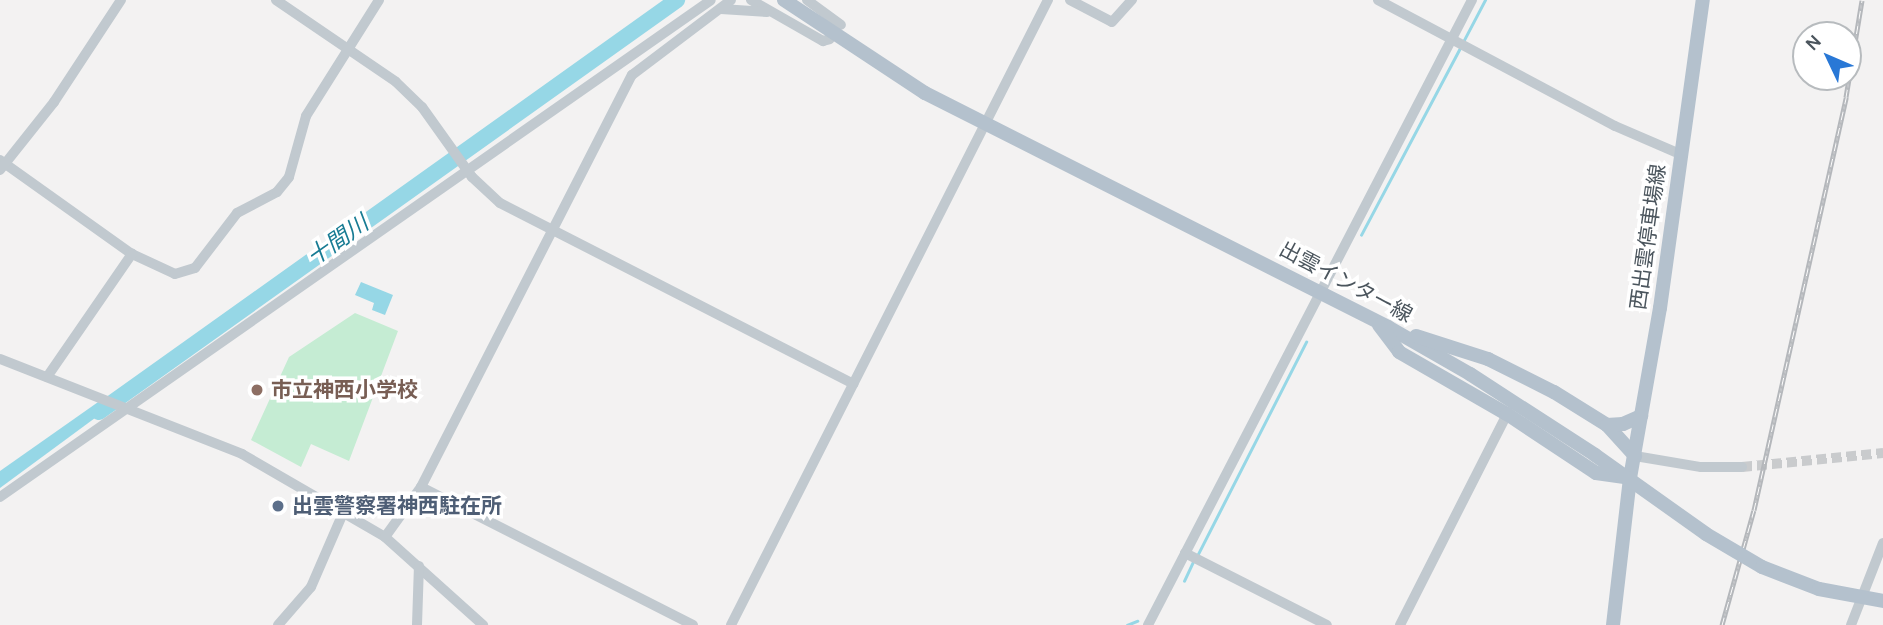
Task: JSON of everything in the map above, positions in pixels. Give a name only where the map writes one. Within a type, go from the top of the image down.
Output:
[{"type":"main road","name":"出雲インター線","points":[[785,0],[879,65],[984,125],[1320,290],[1471,374],[1595,455],[1706,534],[1762,567],[1819,589],[1883,601]]},
{"type":"main road","name":"西出雲停車場線","points":[[1613,625],[1630,478],[1703,0]]},
{"type":"main road","points":[[1382,324],[1399,352],[1507,414],[1596,473],[1630,478]]},
{"type":"main road","points":[[1382,324],[1488,359],[1607,425],[1635,456]]},
{"type":"main road","points":[[1607,425],[1623,424],[1641,416]]},
{"type":"street","points":[[121,0],[54,102],[2,165],[132,254],[175,274],[195,268],[237,213],[277,192],[297,157],[300,128],[332,80],[346,48],[379,0]]},
{"type":"street","points":[[276,0],[396,82],[422,107],[466,169],[500,203],[853,384]]},
{"type":"street","points":[[0,497],[123,406],[711,0]]},
{"type":"street","points":[[385,537],[421,487],[632,75],[731,0]]},
{"type":"street","points":[[751,0],[823,41],[830,39]]},
{"type":"street","points":[[807,0],[841,25]]},
{"type":"street","points":[[731,625],[1048,0]]},
{"type":"street","points":[[1070,0],[1112,22],[1132,0]]},
{"type":"street","points":[[1378,0],[1615,126],[1681,154]]},
{"type":"street","points":[[1148,625],[1472,0]]},
{"type":"street","points":[[718,10],[737,7],[775,13]]},
{"type":"street","points":[[47,377],[132,254]]},
{"type":"street","points":[[0,359],[242,454],[385,537],[483,625]]},
{"type":"street","points":[[1400,625],[1507,414]]},
{"type":"street","points":[[1635,456],[1701,467],[1742,467]]},
{"type":"street","points":[[421,487],[693,625]]},
{"type":"street","points":[[278,625],[311,587],[343,513]]},
{"type":"street","points":[[1851,625],[1883,543]]},
{"type":"street","points":[[1185,553],[1327,625]]},
{"type":"street","points":[[417,625],[419,566]]},
{"type":"green space","points":[[355,313],[398,331],[349,461],[311,444],[301,467],[251,440],[289,357]]},
{"type":"water","points":[[361,282],[393,295],[385,315],[372,310],[374,303],[355,295]]},
{"type":"water","points":[[101,400],[114,404],[0,488],[0,471]]},
{"type":"waterway","name":"十間川","points":[[99,412],[677,0]]},
{"type":"waterway","points":[[1464,40],[1485,0]]},
{"type":"waterway","points":[[1361,235],[1461,46]]},
{"type":"waterway","points":[[1198,554],[1306,342]]},
{"type":"waterway","points":[[1184,581],[1194,560]]},
{"type":"waterway","points":[[1127,625],[1137,621]]},
{"type":"tunnel","points":[[1742,467],[1883,453]]},
{"type":"railway","points":[[1722,625],[1754,510],[1846,97],[1862,0]]},
{"type":"place","name":"市立神西小学校","points":[[257,390]]},
{"type":"place","name":"出雲警察署神西駐在所","points":[[278,506]]}]
